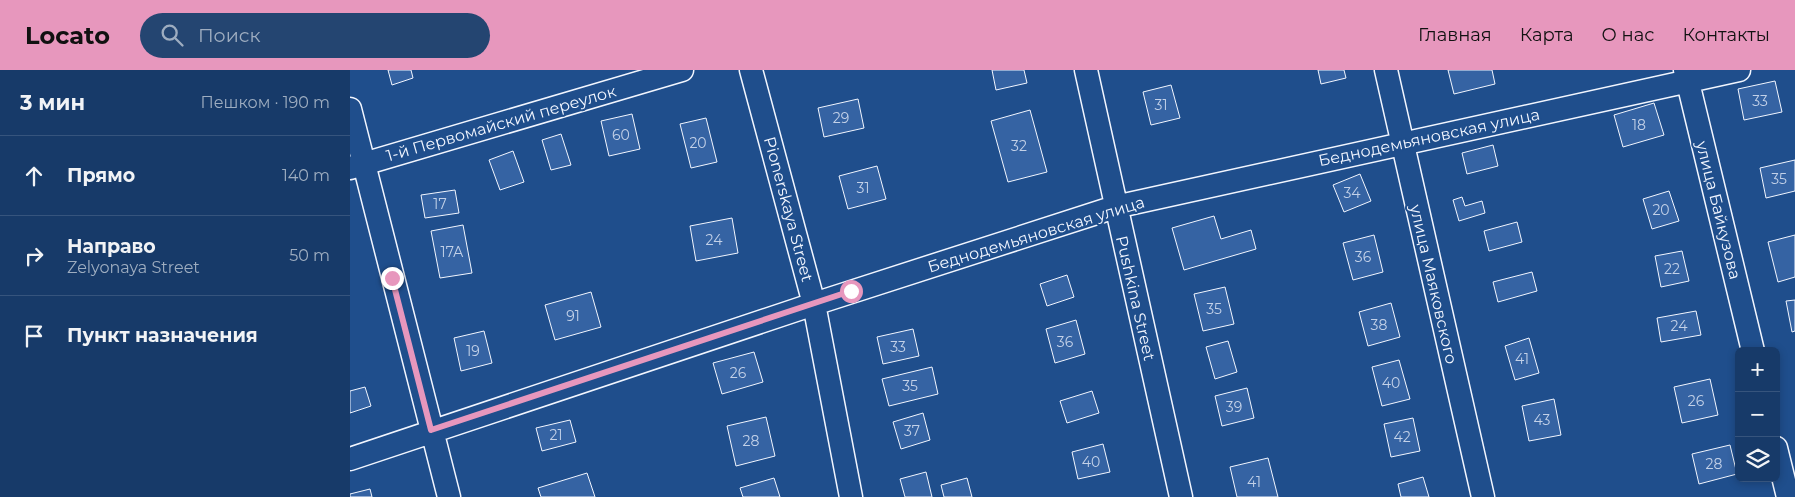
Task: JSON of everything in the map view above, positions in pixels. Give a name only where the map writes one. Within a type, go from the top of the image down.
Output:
[{"type":"street","name":"1-й Первомайский переулок","points":[[357,166],[682,70]]},
{"type":"street","name":"Pionerskaya Street","points":[[752,70],[814,304],[851,497]]},
{"type":"street","name":"Pushkina Street","points":[[1086,70],[1181,497]]},
{"type":"street","name":"улица Маяковского","points":[[1386,70],[1483,497]]},
{"type":"street","name":"Беднодемьяновская улица","points":[[350,459],[431,430],[1115,207],[1686,75],[1738,70]]},
{"type":"street","name":"улица Байкузова","points":[[1686,75],[1752,347]]},
{"type":"street","points":[[350,109],[357,166],[449,497]]},
{"type":"street","points":[[1780,464],[1788,497]]},
{"type":"building","points":[[388,70],[411,70],[413,78],[392,85]]},
{"type":"building","points":[[992,70],[1024,70],[1027,83],[996,90]]},
{"type":"building","points":[[1318,70],[1344,70],[1346,78],[1321,84]]},
{"type":"building","points":[[1448,70],[1492,70],[1495,84],[1454,94]]},
{"type":"building","points":[[1775,81],[1782,112],[1744,120],[1738,89]]},
{"type":"building","points":[[1171,85],[1180,118],[1151,125],[1143,92]]},
{"type":"building","points":[[858,99],[864,128],[824,137],[818,108]]},
{"type":"building","points":[[1654,103],[1664,135],[1623,147],[1614,115]]},
{"type":"building","points":[[1030,110],[1047,172],[1008,182],[991,121]]},
{"type":"building","points":[[632,114],[640,149],[609,156],[601,121]]},
{"type":"building","points":[[706,118],[717,162],[691,168],[680,124]]},
{"type":"building","points":[[561,134],[571,165],[551,170],[542,140]]},
{"type":"building","points":[[1493,145],[1498,166],[1467,174],[1462,153]]},
{"type":"building","points":[[513,151],[524,182],[500,190],[489,160]]},
{"type":"building","points":[[1795,160],[1795,191],[1766,198],[1760,168]]},
{"type":"building","points":[[877,166],[886,199],[848,209],[839,176]]},
{"type":"building","points":[[1360,174],[1371,201],[1344,212],[1333,185]]},
{"type":"building","points":[[455,190],[459,213],[425,218],[421,195]]},
{"type":"building","points":[[1669,191],[1679,221],[1652,229],[1643,199]]},
{"type":"building","points":[[1462,197],[1465,206],[1482,201],[1485,213],[1459,221],[1453,200]]},
{"type":"building","points":[[1214,216],[1221,239],[1251,230],[1256,249],[1184,270],[1172,228]]},
{"type":"building","points":[[732,218],[738,253],[696,261],[690,226]]},
{"type":"building","points":[[1517,222],[1522,242],[1489,251],[1484,231]]},
{"type":"building","points":[[463,225],[472,273],[440,278],[431,231]]},
{"type":"building","points":[[1374,235],[1383,272],[1353,280],[1343,243]]},
{"type":"building","points":[[1795,235],[1795,277],[1778,282],[1768,242]]},
{"type":"building","points":[[1682,251],[1689,281],[1661,287],[1655,256]]},
{"type":"building","points":[[1532,272],[1537,291],[1498,302],[1493,282]]},
{"type":"building","points":[[1067,275],[1074,297],[1047,306],[1040,284]]},
{"type":"building","points":[[1225,287],[1234,324],[1203,331],[1194,294]]},
{"type":"building","points":[[591,292],[601,327],[555,340],[545,305]]},
{"type":"building","points":[[1795,300],[1795,331],[1792,332],[1786,301]]},
{"type":"building","points":[[1391,303],[1400,337],[1368,346],[1359,312]]},
{"type":"building","points":[[1696,311],[1701,335],[1661,342],[1657,318]]},
{"type":"building","points":[[1076,320],[1085,354],[1055,363],[1046,329]]},
{"type":"building","points":[[913,329],[919,356],[883,364],[877,337]]},
{"type":"building","points":[[484,331],[492,363],[461,371],[454,338]]},
{"type":"building","points":[[1529,338],[1539,373],[1515,380],[1505,346]]},
{"type":"building","points":[[1228,341],[1237,372],[1215,379],[1206,347]]},
{"type":"building","points":[[754,352],[763,382],[722,394],[713,363]]},
{"type":"building","points":[[1399,360],[1410,399],[1382,406],[1372,367]]},
{"type":"building","points":[[932,367],[938,394],[889,406],[882,379]]},
{"type":"building","points":[[1710,379],[1718,415],[1682,423],[1674,387]]},
{"type":"building","points":[[365,387],[371,406],[350,413],[350,391]]},
{"type":"building","points":[[1247,388],[1254,418],[1222,426],[1215,396]]},
{"type":"building","points":[[1092,391],[1099,413],[1067,423],[1060,401]]},
{"type":"building","points":[[1554,399],[1561,435],[1529,441],[1522,406]]},
{"type":"building","points":[[923,413],[930,440],[901,449],[893,422]]},
{"type":"building","points":[[766,417],[775,456],[736,466],[727,426]]},
{"type":"building","points":[[1413,418],[1420,451],[1391,457],[1384,424]]},
{"type":"building","points":[[570,420],[576,442],[542,451],[536,428]]},
{"type":"building","points":[[1103,444],[1110,472],[1078,479],[1072,452]]},
{"type":"building","points":[[1730,445],[1735,475],[1699,484],[1692,454]]},
{"type":"building","points":[[1268,458],[1278,497],[1237,497],[1230,467]]},
{"type":"building","points":[[926,472],[932,497],[905,497],[900,479]]},
{"type":"building","points":[[587,473],[595,497],[541,497],[538,488]]},
{"type":"building","points":[[1423,477],[1429,497],[1401,497],[1398,484]]},
{"type":"building","points":[[774,478],[780,497],[743,497],[740,488]]},
{"type":"building","points":[[967,478],[972,497],[944,497],[941,485]]},
{"type":"building","points":[[370,489],[372,497],[350,497],[350,494]]},
{"type":"route","points":[[392,278],[431,430],[851,291]]}]
